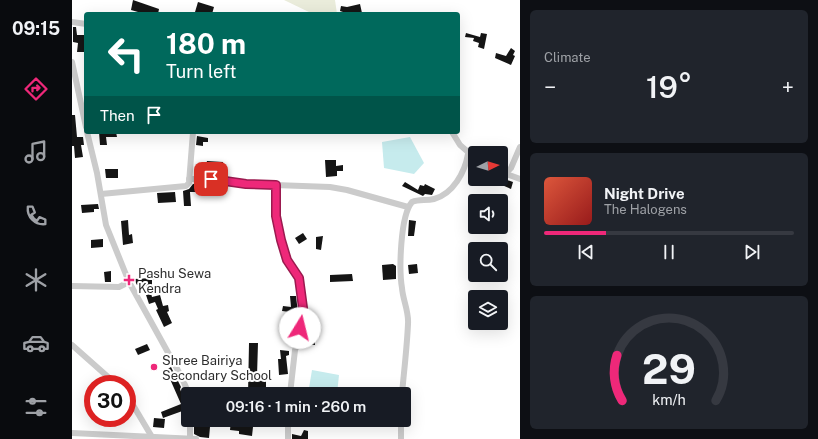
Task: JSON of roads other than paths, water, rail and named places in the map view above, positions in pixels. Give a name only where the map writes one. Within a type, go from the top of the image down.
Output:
[{"type":"street","points":[[72,22],[84,24]]},
{"type":"street","points":[[72,62],[84,118]]},
{"type":"street","points":[[87,134],[101,194],[106,226],[129,282],[178,370],[186,387]]},
{"type":"street","points":[[101,194],[186,186],[189,179],[192,134]]},
{"type":"street","points":[[403,387],[408,324],[407,307],[402,289],[401,254],[404,224],[408,207],[412,202],[434,199],[448,192],[457,182],[468,154],[453,134]]},
{"type":"street","points":[[508,170],[511,168],[520,147]]},
{"type":"street","points":[[508,175],[520,179]]},
{"type":"street","points":[[189,179],[211,179],[246,184],[330,187],[347,190],[408,207]]},
{"type":"street","points":[[276,185],[276,216],[281,240],[287,260],[299,278],[303,308],[299,338],[295,350],[291,387]]},
{"type":"street","points":[[72,286],[119,287],[129,282]]},
{"type":"street","points":[[72,345],[106,375]]},
{"type":"street","points":[[136,410],[152,437]]},
{"type":"street","points":[[190,427],[190,439]]},
{"type":"street","points":[[288,427],[288,439]]},
{"type":"street","points":[[400,439],[401,427]]},
{"type":"street","points":[[72,433],[82,436],[196,439]]},
{"type":"water","points":[[410,137],[424,163],[414,174],[384,168],[382,142]]},
{"type":"water","points":[[312,370],[339,375],[338,387],[309,387]]},
{"type":"place","name":"Pashu Sewa Kendra","points":[[129,280]]},
{"type":"place","name":"Shree Bairiya Secondary School","points":[[154,367]]}]
